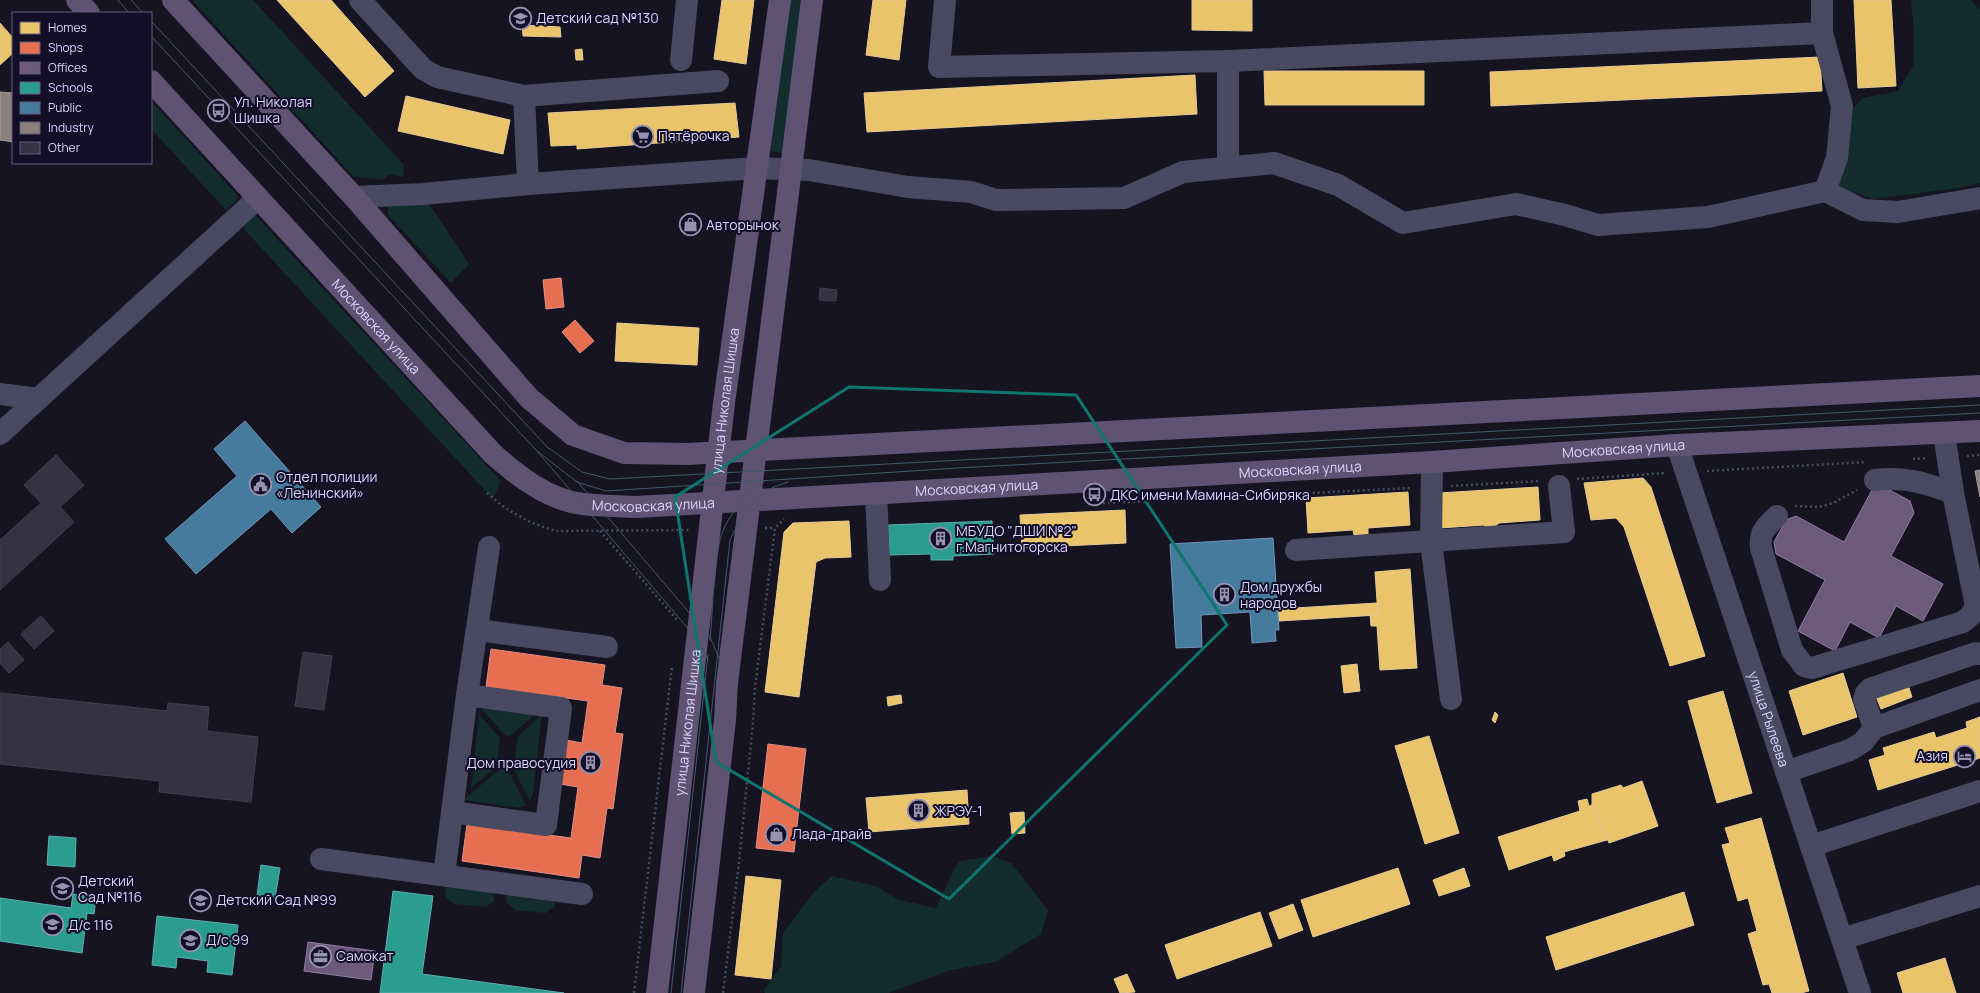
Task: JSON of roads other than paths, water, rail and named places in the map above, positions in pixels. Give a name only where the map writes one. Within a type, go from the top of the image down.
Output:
[{"type":"main road","points":[[77,0],[88,12]]},
{"type":"main road","points":[[173,0],[354,197],[529,398],[573,435],[624,453],[670,454],[718,452],[1980,386]]},
{"type":"main road","name":"улица Николая Шишка","points":[[657,993],[718,452],[780,0]]},
{"type":"main road","points":[[694,993],[725,720],[727,683],[812,0]]},
{"type":"main road","name":"Московская улица","points":[[152,82],[493,454],[518,476],[546,493],[582,504],[636,507],[1432,462],[1677,445],[1980,431]]},
{"type":"street","points":[[360,0],[423,68],[437,77],[524,96],[718,81]]},
{"type":"street","points":[[681,60],[687,0]]},
{"type":"street","points":[[945,0],[939,67],[1228,61],[1822,33]]},
{"type":"street","points":[[1822,0],[1822,33],[1842,106],[1837,158],[1825,191]]},
{"type":"street","points":[[1228,61],[1228,167]]},
{"type":"street","points":[[524,96],[528,184]]},
{"type":"street","points":[[354,197],[423,194],[528,184],[757,168],[792,168],[908,187],[971,192],[996,200],[1124,198],[1183,172],[1274,163],[1338,185],[1403,222],[1516,204],[1565,215],[1598,225],[1656,222],[1708,217],[1825,191],[1863,210],[1898,212],[1980,198]]},
{"type":"street","points":[[0,434],[258,198]]},
{"type":"street","points":[[0,394],[38,399]]},
{"type":"street","points":[[1777,516],[1766,526],[1760,537],[1761,548],[1792,650],[1804,666],[1812,668],[1964,622],[1972,615],[1976,606],[1953,493],[1944,433]]},
{"type":"street","name":"улица Рылеева","points":[[1677,445],[1860,993]]},
{"type":"street","points":[[1432,462],[1430,542],[1451,699]]},
{"type":"street","points":[[1872,471],[1893,477],[1919,481],[1953,493]]},
{"type":"street","points":[[1296,550],[1564,532],[1559,482]]},
{"type":"street","points":[[876,493],[880,580]]},
{"type":"street","points":[[444,874],[467,695],[489,547]]},
{"type":"street","points":[[477,630],[608,647]]},
{"type":"street","points":[[1874,728],[1864,699],[1866,693],[1870,689],[1976,653],[1980,654]]},
{"type":"street","points":[[1786,772],[1850,750],[1863,742],[1874,728],[1980,690]]},
{"type":"street","points":[[452,812],[546,825],[562,708],[467,695]]},
{"type":"street","points":[[1811,846],[1980,791]]},
{"type":"street","points":[[321,859],[444,874],[582,894]]},
{"type":"street","points":[[1842,939],[1980,896]]},
{"type":"tram line","points":[[118,0],[128,12]]},
{"type":"tram line","points":[[131,0],[142,12]]},
{"type":"tram line","points":[[152,22],[549,449]]},
{"type":"tram line","points":[[152,37],[537,451],[697,639],[708,660]]},
{"type":"tram line","points":[[546,446],[582,472],[610,479],[1980,405]]},
{"type":"tram line","points":[[537,451],[577,482],[606,491],[957,468],[1980,413]]},
{"type":"tram line","points":[[577,481],[710,637],[719,658]]},
{"type":"tram line","points":[[710,640],[715,568],[719,544],[725,525],[743,500],[757,486],[765,481]]},
{"type":"tram line","points":[[681,993],[730,540],[744,514],[754,502],[770,489],[788,482]]},
{"type":"tram line","points":[[671,993],[708,655]]},
{"type":"place","name":"Детский сад №130","points":[[520,18]]},
{"type":"place","name":"Ул. Николая Шишка","points":[[219,110]]},
{"type":"place","name":"Пятёрочка","points":[[643,136]]},
{"type":"place","name":"Авторынок","points":[[690,225]]},
{"type":"place","name":"Отдел полиции «Ленинский»","points":[[261,485]]},
{"type":"place","name":"ДКС имени Мамина-Сибиряка","points":[[1094,495]]},
{"type":"place","name":"МБУДО \"ДШИ №2\" г.Магнитогорска","points":[[941,539]]},
{"type":"place","name":"Дом дружбы народов","points":[[1225,595]]},
{"type":"place","name":"Азия","points":[[1964,756]]},
{"type":"place","name":"Дом правосудия","points":[[591,763]]},
{"type":"place","name":"ЖРЭУ-1","points":[[918,811]]},
{"type":"place","name":"Лада-драйв","points":[[776,834]]},
{"type":"place","name":"Детский Сад №116","points":[[62,889]]},
{"type":"place","name":"Детский Сад №99","points":[[201,900]]},
{"type":"place","name":"Д/с 116","points":[[52,925]]},
{"type":"place","name":"Д/с 99","points":[[190,940]]},
{"type":"place","name":"Самокат","points":[[320,956]]}]
